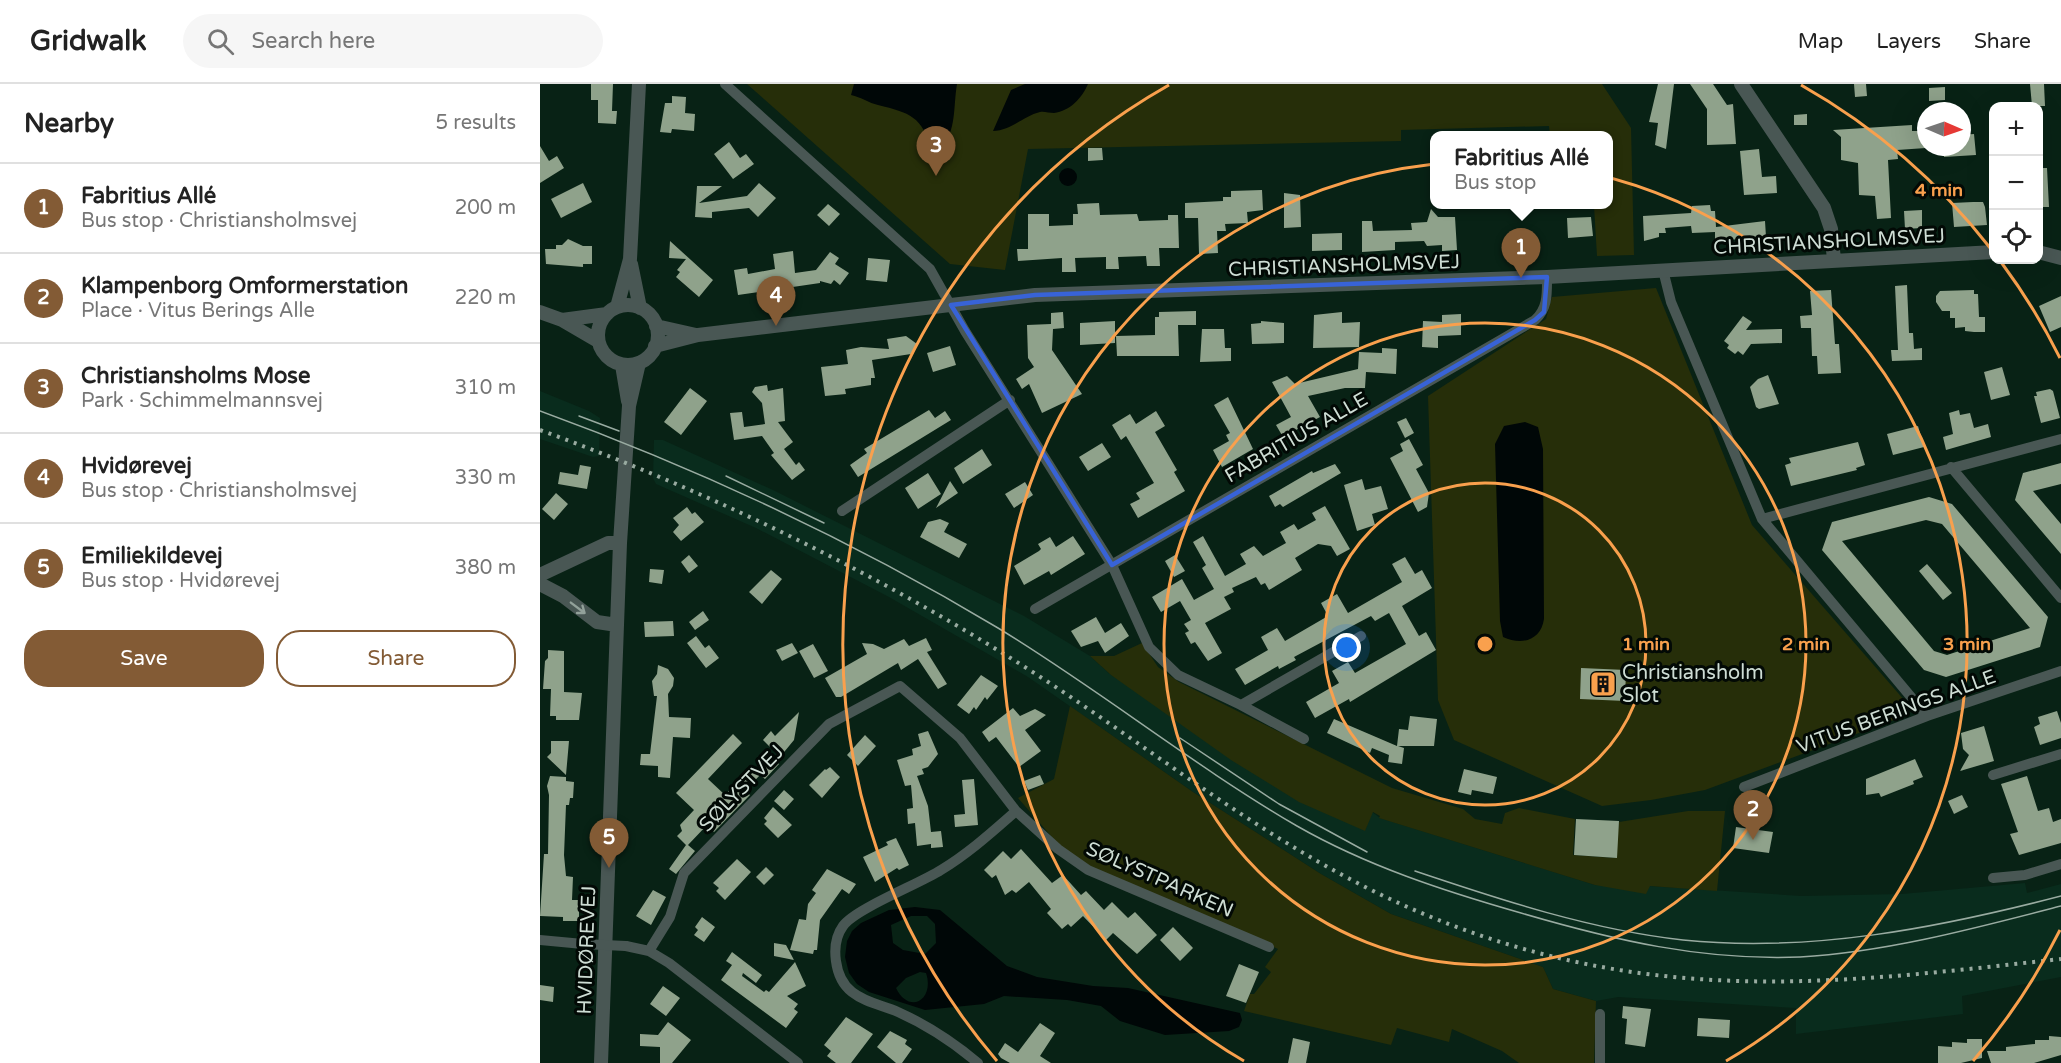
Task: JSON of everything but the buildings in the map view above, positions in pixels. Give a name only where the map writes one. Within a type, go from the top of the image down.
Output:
[{"type":"street","points":[[639,84],[630,259],[640,308]]},
{"type":"street","points":[[725,84],[930,269],[1112,565],[1149,647],[1160,661],[1178,675],[1304,739]]},
{"type":"street","points":[[1741,84],[1824,208],[1832,229],[1834,260]]},
{"type":"street","name":"CHRISTIANSHOLMSVEJ","points":[[656,346],[698,335],[1035,295],[1547,278],[1989,252]]},
{"type":"street","points":[[2043,252],[2060,254]]},
{"type":"street","points":[[598,341],[601,322],[612,311],[630,259]]},
{"type":"street","points":[[1663,270],[1671,302],[1762,519],[1927,716]]},
{"type":"street","name":"FABRITIUS ALLE","points":[[1035,609],[1535,320],[1544,312],[1548,297],[1547,278]]},
{"type":"street","points":[[540,312],[562,320],[598,341],[607,357],[621,365],[639,363],[651,354],[656,346],[656,326],[648,314],[640,308],[632,306],[562,320]]},
{"type":"street","name":"CHRISTIANSHOLMSVEJ","points":[[656,326],[698,335]]},
{"type":"street","name":"HVIDØREVEJ","points":[[601,1063],[620,543],[629,406],[639,363]]},
{"type":"street","name":"HVIDØREVEJ","points":[[621,365],[629,406]]},
{"type":"street","points":[[842,511],[1010,400]]},
{"type":"street","points":[[1762,519],[2061,439]]},
{"type":"street","points":[[1951,467],[2061,598]]},
{"type":"street","points":[[540,574],[608,543],[620,543]]},
{"type":"street","points":[[540,585],[563,596],[597,622],[617,625]]},
{"type":"street","points":[[1241,705],[1362,636]]},
{"type":"street","name":"VITUS BERINGS ALLE","points":[[1744,787],[1927,716],[2061,671]]},
{"type":"street","name":"SØLYSTPARKEN","points":[[900,686],[960,738],[1016,811],[1058,849],[1088,870],[1269,947]]},
{"type":"street","name":"SØLYSTVEJ","points":[[649,951],[670,918],[684,873],[829,724],[900,686]]},
{"type":"street","points":[[1993,775],[2061,754]]},
{"type":"street","points":[[978,1063],[929,1027],[866,1001],[850,991],[840,976],[836,956],[837,938],[843,925],[857,913],[913,888],[941,871],[965,855],[1016,811]]},
{"type":"street","points":[[1993,878],[2025,875],[2061,864]]},
{"type":"street","points":[[540,940],[626,946],[649,951],[669,963],[798,1063]]},
{"type":"street","points":[[1600,1014],[1600,1063]]},
{"type":"highlighted area","points":[[1547,277],[1544,312],[1535,320],[1112,565],[951,305],[1035,295]]},
{"type":"shaded area","points":[[747,84],[1602,84],[1631,128],[1634,255],[1597,256],[1594,209],[1613,209],[1613,131],[1550,131],[1549,126],[1401,130],[1401,141],[1028,149],[1005,270],[950,264]]},
{"type":"shaded area","points":[[854,84],[957,84],[954,118],[950,134],[941,149],[932,151],[924,130],[907,114],[851,95]]},
{"type":"shaded area","points":[[1025,84],[1088,84],[1079,99],[1065,110],[1054,113],[1040,112],[1006,129],[993,131],[1011,90]]},
{"type":"shaded area","points":[[1064,168],[1072,168],[1077,173],[1075,184],[1064,186],[1059,181],[1059,173]]},
{"type":"shaded area","points":[[1656,288],[1752,525],[1905,701],[1902,717],[1705,790],[1602,806],[1454,740],[1438,700],[1428,396],[1546,319],[1552,297]]},
{"type":"shaded area","points":[[540,391],[589,411],[600,418],[599,456],[593,457],[540,439]]},
{"type":"shaded area","points":[[1525,422],[1538,427],[1543,449],[1544,619],[1535,636],[1524,641],[1517,641],[1503,637],[1500,621],[1495,444],[1504,426]]},
{"type":"shaded area","points":[[654,440],[663,440],[773,490],[1024,616],[1090,656],[1111,675],[1365,830],[1372,812],[1380,818],[1595,885],[1649,886],[1801,896],[1902,894],[2025,883],[2027,893],[2061,884],[2061,977],[1962,996],[1963,1014],[1796,1034],[1796,1008],[1618,997],[1596,1001],[1553,989],[1543,967],[1391,914],[1321,874],[1193,792],[1028,677],[889,597],[756,528],[656,484],[653,478]]},
{"type":"shaded area","points":[[1142,643],[1158,667],[1179,682],[1392,788],[1463,809],[1475,819],[1502,824],[1505,813],[1519,808],[1575,819],[1573,855],[1615,858],[1619,822],[1688,811],[1725,811],[1717,891],[1650,886],[1646,894],[1595,885],[1379,818],[1380,816],[1373,812],[1365,831],[1299,802],[1231,760],[1111,675],[1090,656],[1114,656]]},
{"type":"shaded area","points":[[1070,706],[1193,792],[1321,874],[1391,914],[1543,967],[1553,989],[1596,1001],[1594,1063],[1519,1063],[1502,1051],[1452,1029],[1449,1042],[1397,1028],[1391,1045],[1244,1011],[1250,994],[1254,994],[1271,972],[1265,967],[1278,949],[1089,866],[1059,845],[1018,798],[1054,779]]},
{"type":"shaded area","points":[[915,907],[940,910],[1007,966],[1037,977],[1093,986],[1128,988],[1240,1013],[1242,1020],[1239,1027],[1229,1031],[1165,1035],[1120,1021],[1101,1006],[1067,1000],[1004,996],[984,1004],[925,1010],[869,992],[857,984],[849,973],[845,957],[847,941],[852,931],[861,923],[889,910]],"holes":[[[911,916],[927,916],[935,924],[936,943],[925,954],[903,950],[893,943],[891,925]],[[920,972],[926,973],[927,991],[919,1001],[907,1001],[896,988],[906,978]]]},
{"type":"tram line","points":[[540,411],[717,482],[831,536],[998,628],[1221,778],[1297,826],[1378,865],[1463,896],[1624,940],[1693,952],[1764,957],[1800,957],[1866,950],[1964,930],[2061,906]]},
{"type":"tram line","points":[[579,416],[619,431]]},
{"type":"tram line","points":[[726,476],[824,523]]},
{"type":"tram line","points":[[1180,738],[1279,804],[1367,852]]},
{"type":"tram line","points":[[1415,871],[1547,913],[1615,929],[1683,940],[1731,943],[1778,943],[1874,935],[1968,918],[2061,896]]},
{"type":"railway","points":[[540,430],[720,503],[893,589],[1047,681],[1216,797],[1302,852],[1373,891],[1456,927],[1514,946],[1572,961],[1634,972],[1695,979],[1816,981],[1938,972],[2061,959]]},
{"type":"place","name":"Christiansholms Mose","points":[[936,176]]},
{"type":"place","name":"Fabritius Allé","points":[[1521,278]]},
{"type":"place","name":"Hvidørevej","points":[[776,326]]},
{"type":"place","name":"Christiansholm Slot","points":[[1603,684]]},
{"type":"place","name":"Klampenborg Omformerstation","points":[[1753,840]]},
{"type":"place","name":"Emiliekildevej","points":[[609,868]]}]
